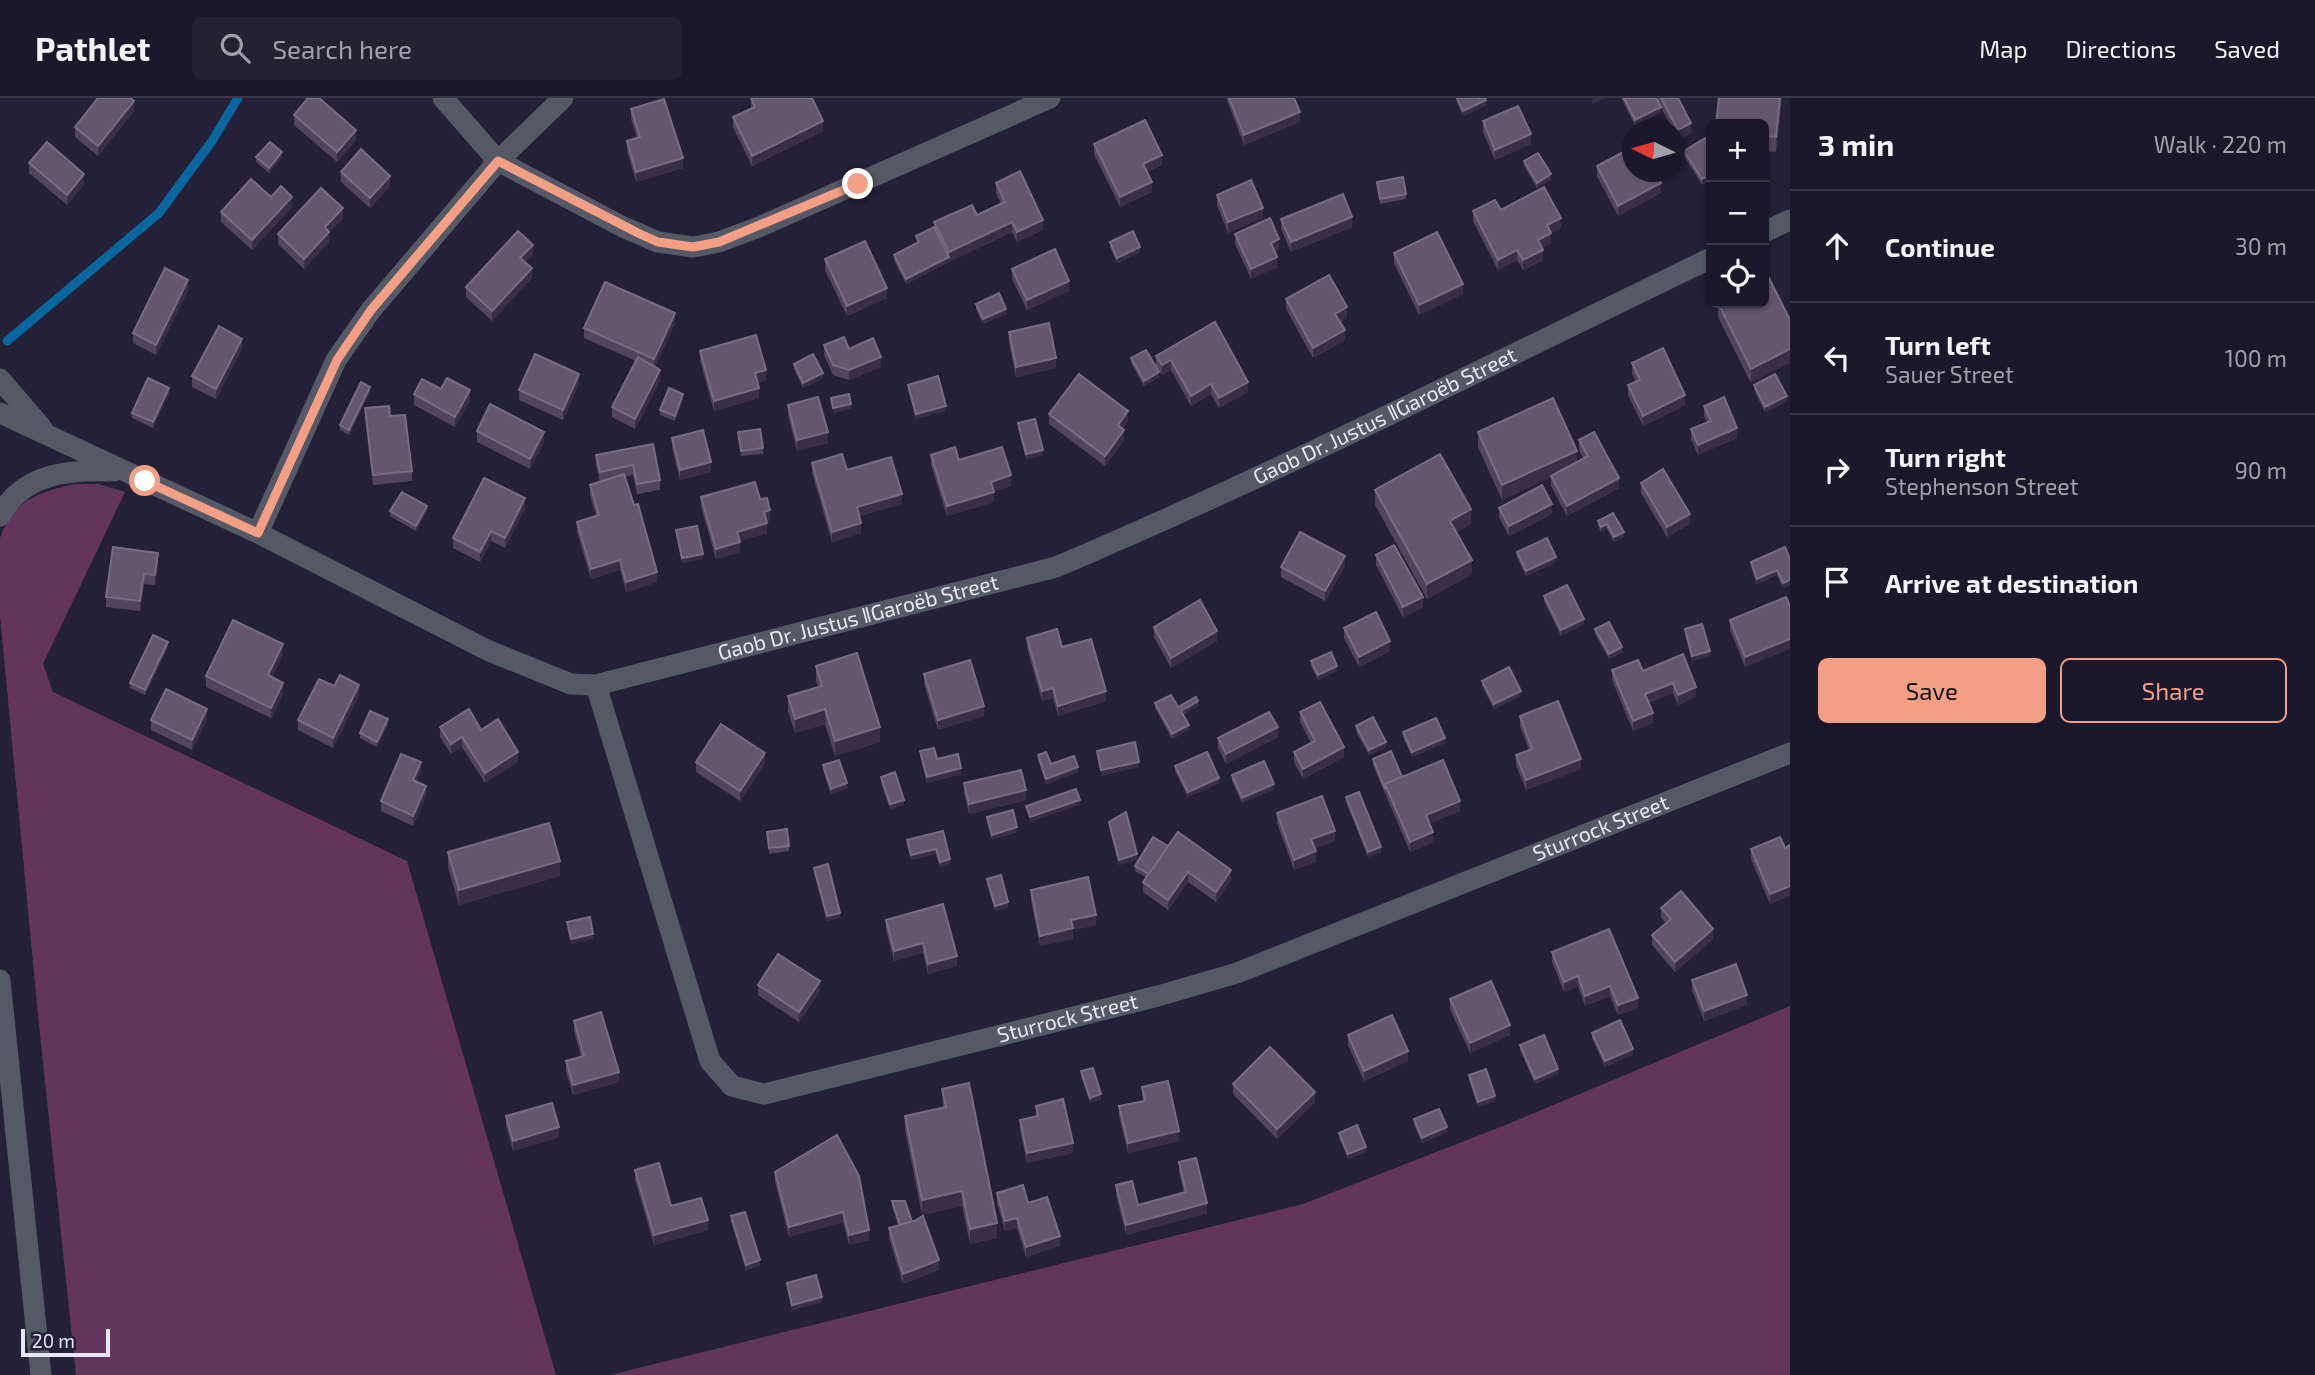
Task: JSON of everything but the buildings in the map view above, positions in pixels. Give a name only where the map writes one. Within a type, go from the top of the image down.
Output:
[{"type":"street","points":[[443,98],[498,161],[646,237],[658,242],[693,247],[719,242],[759,227],[1051,98]]},
{"type":"street","points":[[258,533],[337,360],[371,310],[498,161],[563,98]]},
{"type":"street","points":[[1769,230],[1790,220]]},
{"type":"street","name":"Gaob Dr. Justus ǁGaroëb Street","points":[[0,412],[258,533],[487,650],[571,684],[596,685],[1056,567],[1347,434],[1706,260]]},
{"type":"street","points":[[0,379],[48,434]]},
{"type":"street","points":[[0,516],[18,492],[61,472],[123,471]]},
{"type":"street","name":"Sturrock Street","points":[[596,685],[710,1062],[732,1086],[764,1094],[1158,996],[1237,973],[1790,753]]},
{"type":"street","points":[[0,980],[41,1375]]},
{"type":"shaded area","points":[[73,484],[99,484],[125,492],[43,664],[53,692],[407,861],[556,1375],[76,1375],[0,616],[0,538],[5,525],[28,500]]},
{"type":"shaded area","points":[[1790,1006],[1790,1375],[610,1375],[1303,1204],[1508,1124]]},
{"type":"waterway","points":[[7,341],[159,213],[212,141],[238,98]]},
{"type":"route","points":[[145,481],[258,533],[337,360],[349,341],[371,310],[498,161],[658,242],[693,247],[719,242],[759,227],[858,184]]}]
